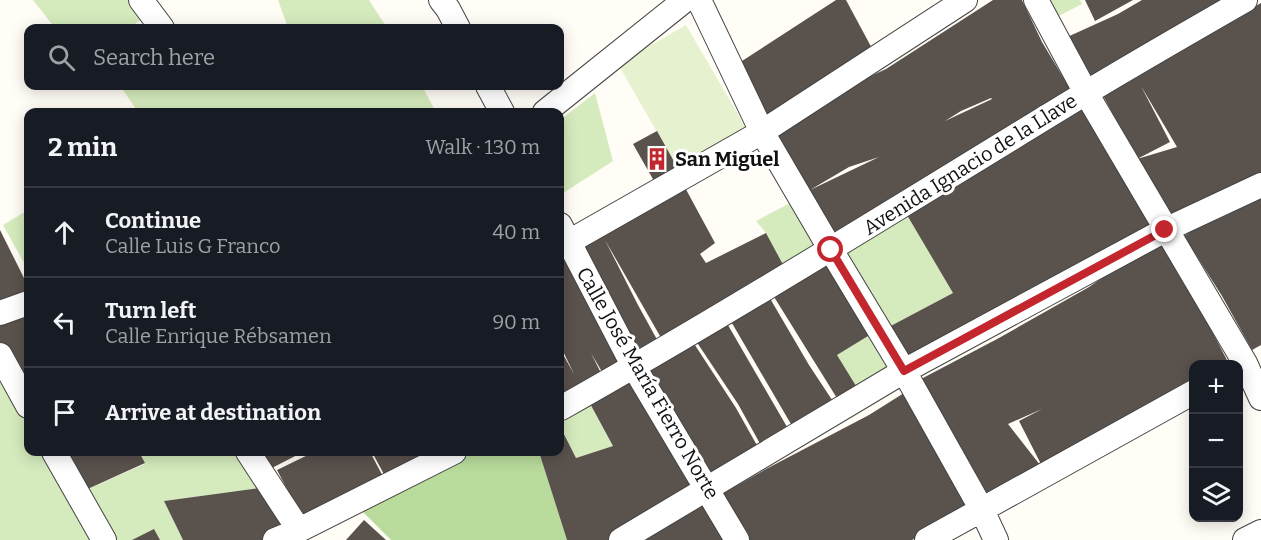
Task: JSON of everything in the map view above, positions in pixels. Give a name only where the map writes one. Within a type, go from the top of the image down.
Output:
[{"type":"street","points":[[141,0],[159,24]]},
{"type":"street","points":[[441,0],[456,24]]},
{"type":"street","points":[[550,108],[684,0]]},
{"type":"street","points":[[699,0],[762,132],[904,371],[982,510],[996,540]]},
{"type":"street","points":[[564,237],[762,132],[965,0]]},
{"type":"street","points":[[1036,0],[1086,93],[1165,230],[1248,361],[1261,398]]},
{"type":"street","name":"Avenida Ignacio de la Llave","points":[[564,406],[831,250],[1086,93],[1245,0]]},
{"type":"street","points":[[490,90],[500,108]]},
{"type":"street","points":[[621,540],[904,371],[1165,230],[1261,185]]},
{"type":"street","name":"Calle José María Fierro Norte","points":[[564,242],[634,367],[737,540]]},
{"type":"street","points":[[0,313],[24,304]]},
{"type":"street","points":[[0,355],[24,399]]},
{"type":"street","points":[[927,540],[1189,395]]},
{"type":"street","points":[[56,456],[104,540]]},
{"type":"street","points":[[251,456],[299,530]]},
{"type":"street","points":[[274,540],[299,530],[446,456]]},
{"type":"street","points":[[1245,540],[1261,532]]},
{"type":"green space","points":[[33,0],[131,0],[144,19],[135,24],[52,24]]},
{"type":"green space","points":[[278,0],[369,0],[384,24],[287,24]]},
{"type":"green space","points":[[1042,0],[1080,0],[1082,4],[1053,19]]},
{"type":"green space","points":[[686,25],[750,135],[681,174],[618,64]]},
{"type":"green space","points":[[123,90],[424,90],[434,108],[135,108]]},
{"type":"green space","points":[[595,93],[613,161],[564,192],[564,117]]},
{"type":"green space","points":[[792,202],[821,249],[787,272],[766,233],[756,221]]},
{"type":"green space","points":[[904,210],[953,293],[885,329],[837,252]]},
{"type":"green space","points":[[24,212],[24,263],[3,225]]},
{"type":"green space","points":[[873,333],[897,372],[861,394],[837,355]]},
{"type":"green space","points":[[0,363],[24,406],[24,456],[52,456],[100,540],[0,540]]},
{"type":"green space","points":[[587,398],[613,446],[576,458],[564,432],[564,409]]},
{"type":"green space","points":[[141,456],[246,456],[267,487],[164,501],[183,540],[107,540],[81,492],[145,464]]},
{"type":"green space","points":[[448,456],[540,456],[567,540],[391,540],[361,510]]},
{"type":"building","points":[[836,0],[846,0],[875,54],[764,125],[739,63]]},
{"type":"building","points":[[993,0],[1022,0],[1042,42],[1073,94],[836,243],[770,135],[845,88],[886,69]],"holes":[[[992,99],[945,121],[961,111]],[[879,157],[810,190],[849,167]]]},
{"type":"building","points":[[1085,0],[1133,0],[1095,21]]},
{"type":"building","points":[[1142,0],[1236,0],[1093,83],[1065,38],[1118,14]]},
{"type":"building","points":[[1261,3],[1261,178],[1170,218],[1102,94]],"holes":[[[1141,86],[1177,147],[1138,159],[1170,142]]]},
{"type":"building","points":[[1082,104],[1154,230],[906,365],[885,329],[953,293],[904,210]]},
{"type":"building","name":"San Miguel","points":[[657,131],[681,174],[658,188],[633,144]]},
{"type":"building","points":[[682,182],[715,243],[700,254],[706,263],[766,233],[787,272],[664,343],[605,240],[660,345],[637,360],[575,244]]},
{"type":"building","points":[[1261,191],[1261,345],[1252,350],[1222,296],[1184,236],[1216,214]]},
{"type":"building","points":[[0,230],[24,278],[24,294],[0,307]]},
{"type":"building","points":[[1164,239],[1227,360],[1189,360],[1189,389],[1044,470],[987,501],[921,379],[1089,287]],"holes":[[[1042,409],[1019,421],[1044,470],[1008,424]]]},
{"type":"building","points":[[566,250],[629,365],[605,377],[591,353],[605,381],[566,401],[564,397],[564,356],[574,374],[564,353],[564,251]]},
{"type":"building","points":[[827,258],[873,333],[837,355],[861,394],[840,403],[771,292]]},
{"type":"building","points":[[768,295],[836,406],[795,431],[729,318]]},
{"type":"building","points":[[24,310],[24,380],[0,346],[0,319]]},
{"type":"building","points":[[725,320],[790,432],[763,449],[738,404],[694,338]]},
{"type":"building","points":[[691,339],[736,408],[759,449],[714,479],[644,369]]},
{"type":"building","points":[[633,374],[701,489],[612,540],[567,540],[540,456],[564,456],[564,434],[576,458],[613,446],[587,398]]},
{"type":"building","points":[[904,393],[972,512],[934,532],[929,524],[931,529],[912,540],[746,540],[720,495],[869,415]]},
{"type":"building","points":[[61,456],[141,456],[145,463],[81,492]]},
{"type":"building","points":[[260,456],[295,456],[268,470]]},
{"type":"building","points":[[306,456],[372,456],[386,482],[305,523],[277,470]]},
{"type":"building","points":[[374,456],[433,456],[387,480]]},
{"type":"building","points":[[267,487],[294,529],[265,540],[183,540],[164,501]]},
{"type":"building","points":[[704,498],[728,540],[636,540]]},
{"type":"building","points":[[364,520],[386,540],[346,540]]},
{"type":"building","points":[[154,529],[160,540],[132,540]]},
{"type":"place","name":"San Miguel","points":[[657,159]]},
{"type":"route","points":[[831,250],[904,371],[1165,230]]}]
